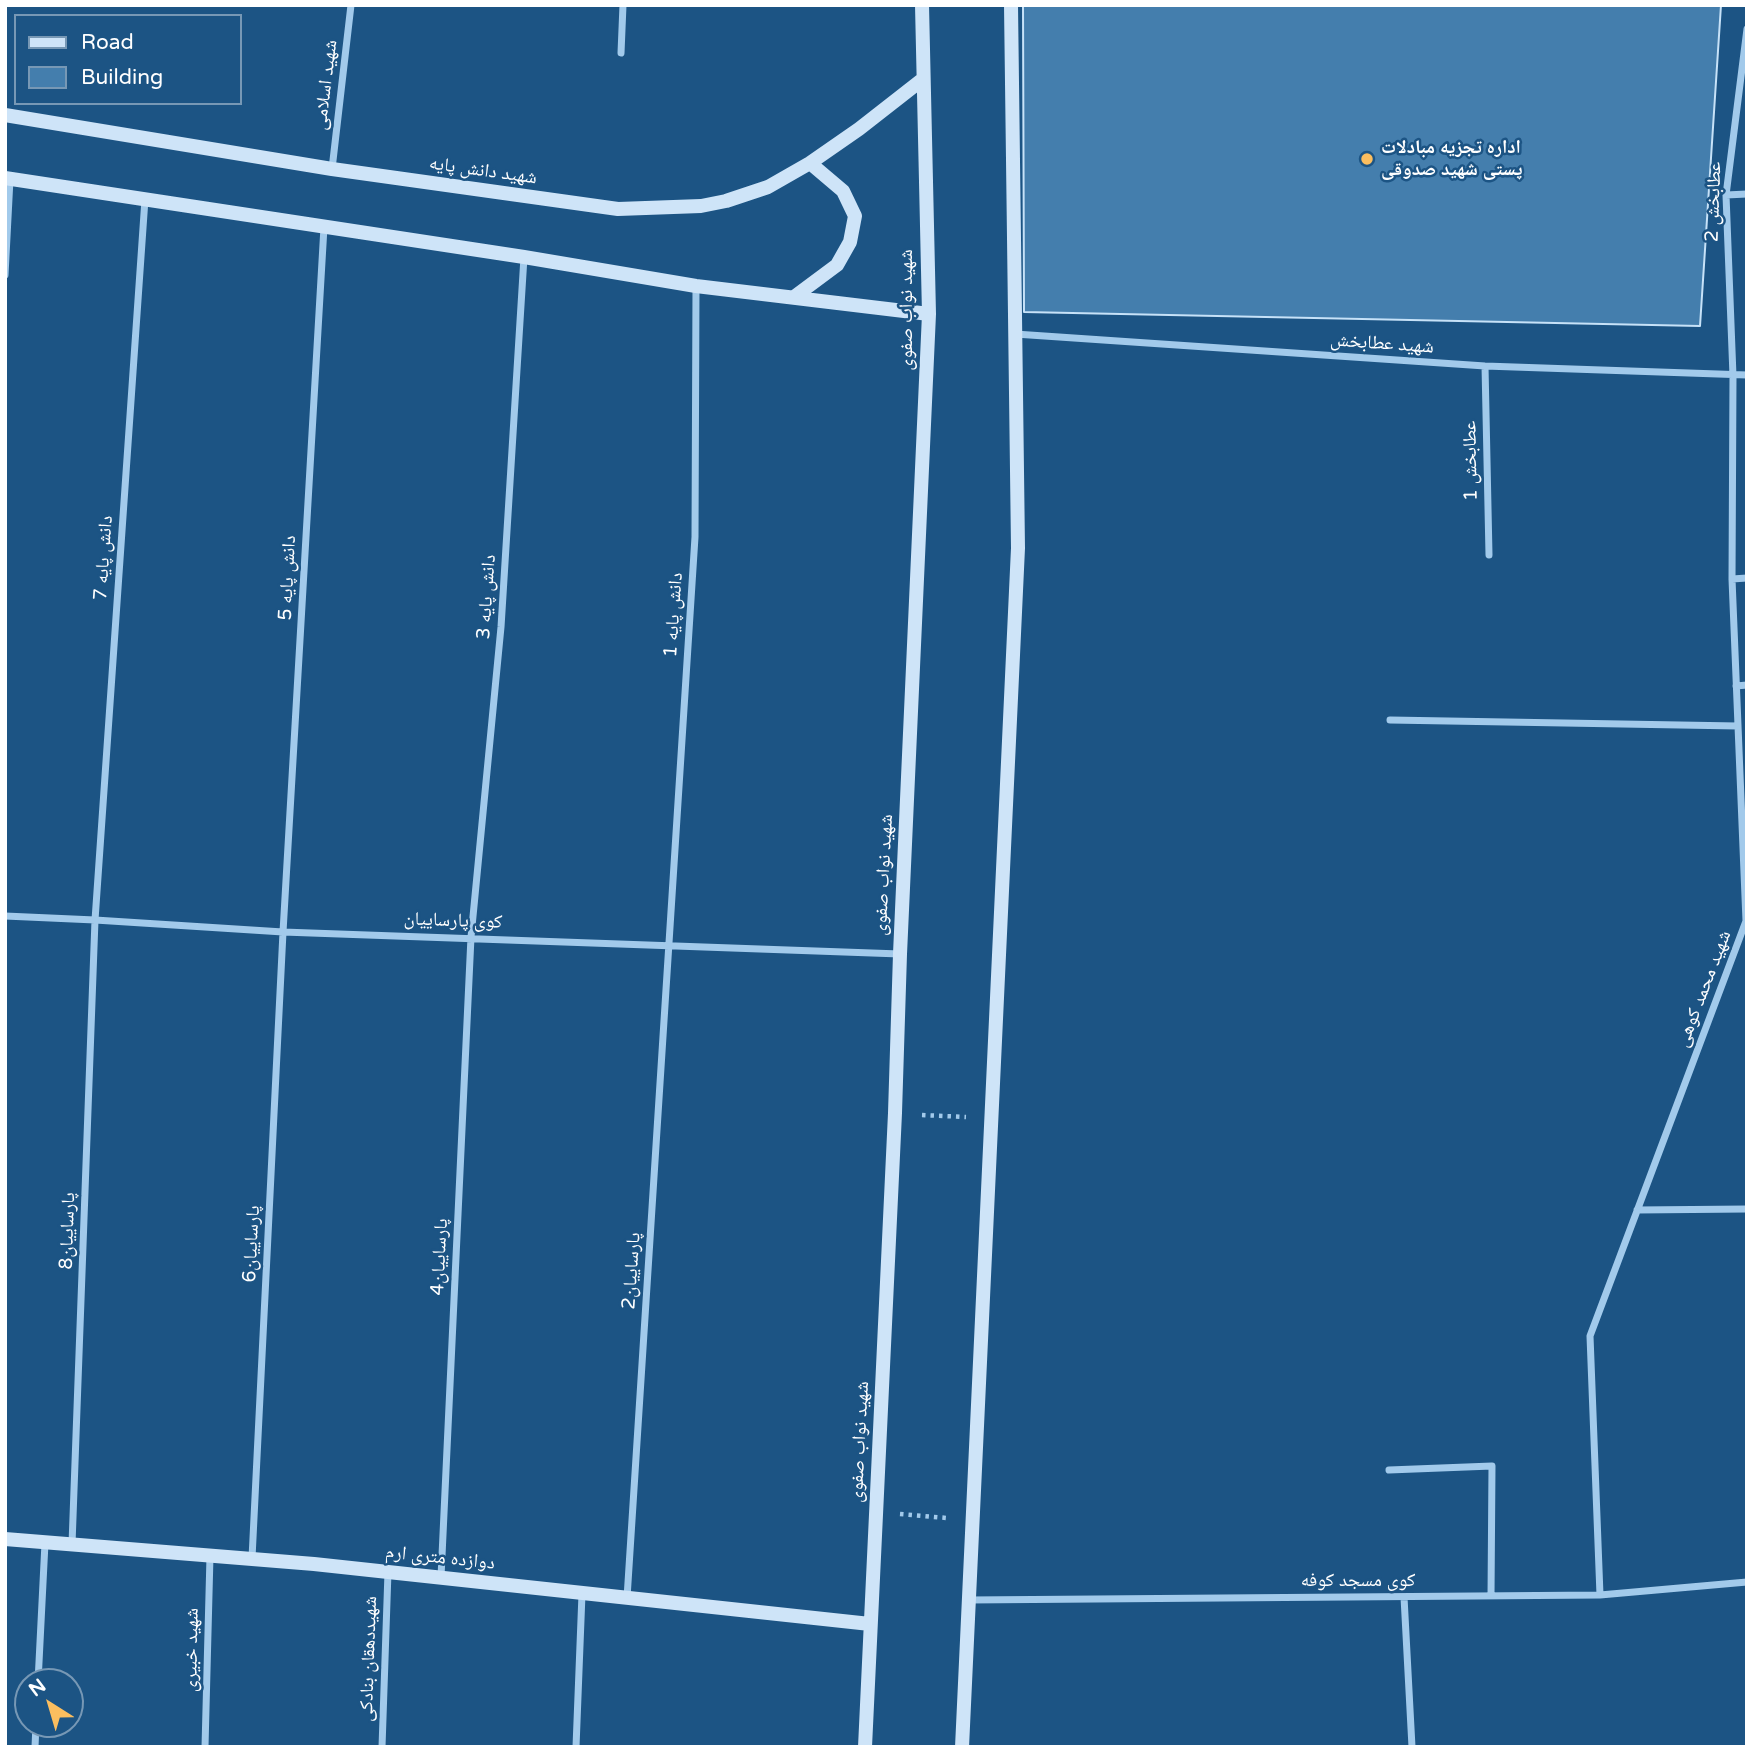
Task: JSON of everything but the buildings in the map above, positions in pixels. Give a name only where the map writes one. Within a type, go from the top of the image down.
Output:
[{"type":"main road","name":"شهید نواب صفوی","points":[[865,1747],[929,314],[922,5]]},
{"type":"main road","points":[[962,1747],[1018,548],[1012,5]]},
{"type":"main road","name":"شهید دانش پایه","points":[[5,115],[332,169],[618,209],[701,206],[768,187],[810,163],[923,79]]},
{"type":"main road","points":[[794,297],[837,265],[850,242],[855,216],[843,191],[810,163]]},
{"type":"main road","points":[[8,178],[696,286],[929,314]]},
{"type":"main road","name":"دوازده متری ارم","points":[[5,1539],[441,1577],[870,1624]]},
{"type":"street","name":"شهید اسلامی","points":[[332,169],[351,5]]},
{"type":"street","points":[[621,53],[623,5]]},
{"type":"street","name":"عطابخش 2","points":[[1733,376],[1726,195],[1747,29]]},
{"type":"street","points":[[5,275],[8,178]]},
{"type":"street","points":[[1726,195],[1747,194]]},
{"type":"street","name":"دانش پایه 7","points":[[95,919],[145,199]]},
{"type":"street","name":"دانش پایه 5","points":[[283,932],[324,227]]},
{"type":"street","name":"دانش پایه 3","points":[[471,937],[501,627],[524,257]]},
{"type":"street","name":"دانش پایه 1","points":[[667,945],[695,537],[696,286]]},
{"type":"street","name":"شهید عطابخش","points":[[1016,334],[1485,366],[1747,375]]},
{"type":"street","name":"عطابخش 1","points":[[1485,366],[1489,555]]},
{"type":"street","name":"شهید محمد کوهی","points":[[1600,1595],[1590,1336],[1746,921],[1732,579],[1733,376]]},
{"type":"street","points":[[1732,579],[1747,578]]},
{"type":"street","points":[[1736,686],[1747,685]]},
{"type":"street","points":[[1390,720],[1738,726]]},
{"type":"street","name":"کوی پارساییان","points":[[5,916],[95,919],[283,932],[900,954]]},
{"type":"street","name":"پارساییان8","points":[[72,1544],[95,919]]},
{"type":"street","name":"پارساییان6","points":[[252,1559],[283,932]]},
{"type":"street","name":"پارساییان4","points":[[441,1577],[471,937]]},
{"type":"street","name":"پارساییان2","points":[[628,1598],[667,945]]},
{"type":"street","points":[[1637,1210],[1747,1209]]},
{"type":"street","points":[[1389,1470],[1492,1466],[1491,1596]]},
{"type":"street","points":[[39,1668],[45,1542]]},
{"type":"street","name":"شهید خبیری","points":[[205,1747],[210,1555]]},
{"type":"street","name":"شهیددهقان بنادکی","points":[[382,1747],[388,1572]]},
{"type":"street","name":"کوی مسجد کوفه","points":[[969,1600],[1600,1595],[1747,1581]]},
{"type":"street","points":[[576,1747],[583,1593]]},
{"type":"street","points":[[1404,1597],[1412,1747]]},
{"type":"path","points":[[895,1113],[992,1118]]},
{"type":"path","points":[[875,1512],[973,1520]]},
{"type":"place","name":"اداره تجزیه مبادلات پستی شهید صدوقی","points":[[1367,159]]}]
